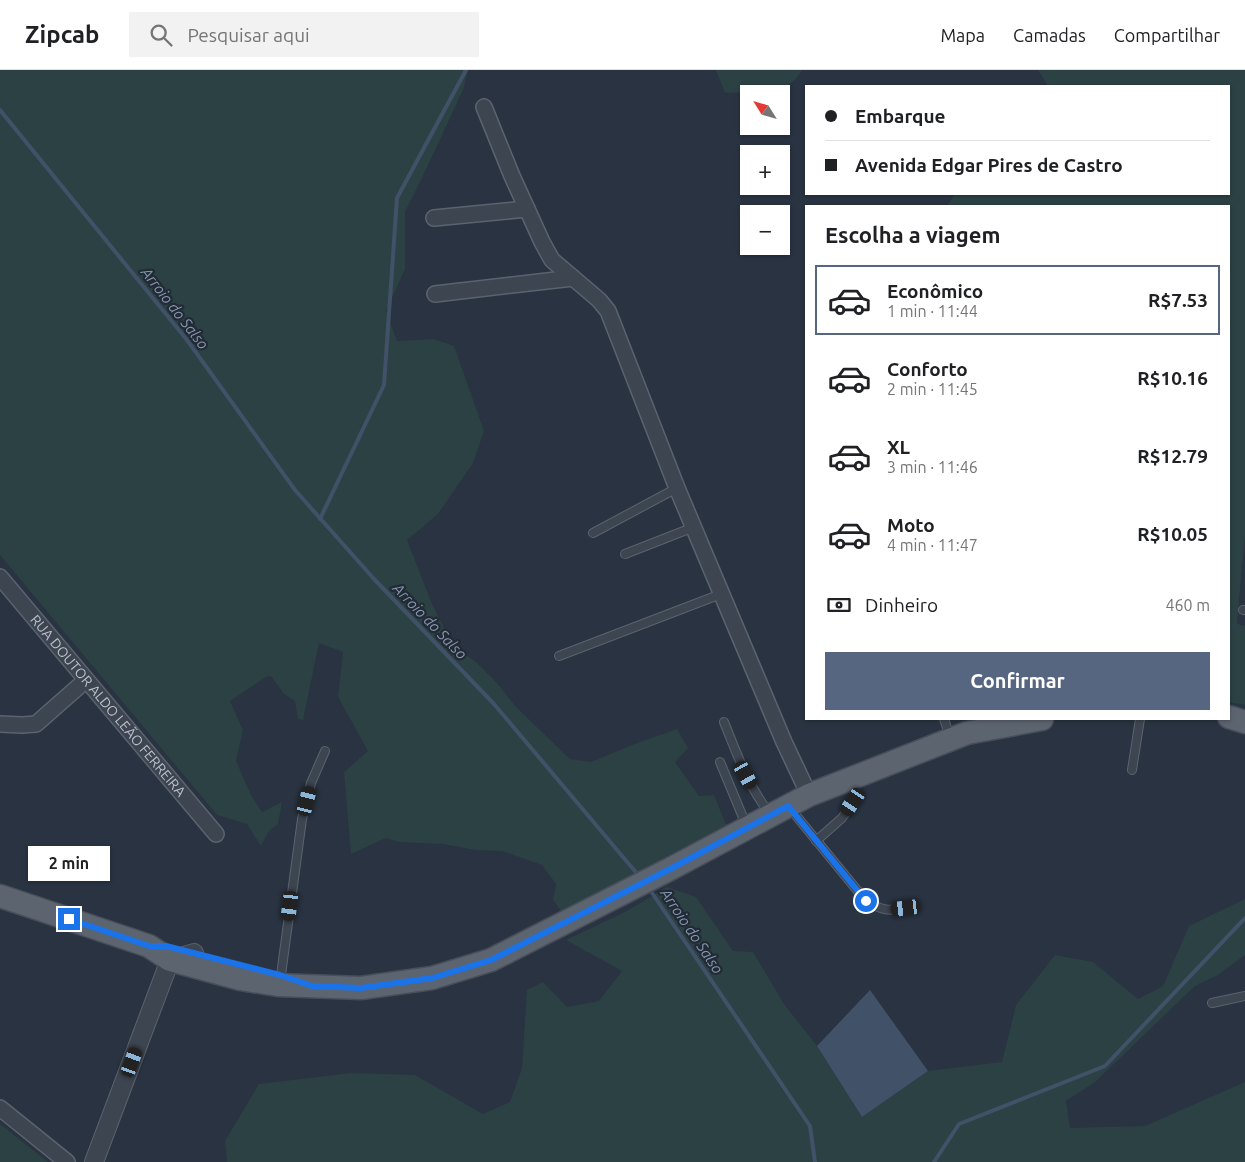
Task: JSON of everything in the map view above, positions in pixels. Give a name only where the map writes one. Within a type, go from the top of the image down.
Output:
[{"type":"main road","points":[[1230,717],[1245,722]]},
{"type":"main road","points":[[0,896],[149,946],[170,960],[240,979],[278,985],[361,988],[423,979],[491,960],[809,795],[856,776],[947,729],[967,733],[1037,720]]},
{"type":"main road","points":[[149,946],[166,946],[280,975],[312,986]]},
{"type":"street","points":[[484,107],[526,208],[552,260],[599,300],[608,311],[677,488],[721,594],[784,742],[809,795]]},
{"type":"street","points":[[434,218],[526,208]]},
{"type":"street","points":[[435,294],[573,278]]},
{"type":"street","name":"RUA DOUTOR ALDO LEÃO FERREIRA","points":[[3,587],[86,680],[216,834]]},
{"type":"street","points":[[0,724],[36,724],[86,680]]},
{"type":"street","points":[[94,1162],[170,960],[194,953]]},
{"type":"street","points":[[0,1108],[67,1162]]},
{"type":"lane","points":[[593,533],[677,488]]},
{"type":"lane","points":[[625,554],[694,528]]},
{"type":"lane","points":[[559,656],[721,594]]},
{"type":"lane","points":[[1132,770],[1140,720]]},
{"type":"lane","points":[[724,722],[746,775],[762,804],[780,810],[816,841],[866,901],[887,911],[906,908]]},
{"type":"lane","points":[[280,975],[302,819],[311,783],[325,751]]},
{"type":"lane","points":[[720,762],[747,828]]},
{"type":"lane","points":[[816,841],[842,818],[853,802],[856,776]]},
{"type":"lane","points":[[1212,1004],[1245,996]]},
{"type":"green space","points":[[0,70],[468,70],[463,90],[405,212],[405,269],[386,311],[397,341],[434,339],[454,346],[484,431],[473,463],[438,514],[407,540],[432,604],[453,646],[476,662],[496,682],[517,708],[570,759],[591,762],[677,729],[688,748],[675,762],[699,796],[714,795],[726,825],[562,912],[553,900],[556,884],[542,865],[502,851],[475,850],[443,844],[399,842],[386,838],[351,854],[344,772],[368,751],[338,697],[343,652],[319,643],[303,720],[298,719],[295,701],[284,694],[271,676],[266,677],[230,701],[243,730],[236,761],[251,795],[262,812],[282,802],[278,824],[269,831],[261,846],[247,824],[217,815],[0,555]]},
{"type":"green space","points":[[716,70],[802,70],[796,79],[788,85],[740,85],[740,92],[725,93]]},
{"type":"green space","points":[[1038,70],[1245,70],[1245,536],[1237,622],[1245,626],[1245,705],[1230,702],[1230,205],[948,205],[954,195],[1230,195],[1230,85],[1047,85]]},
{"type":"green space","points":[[667,887],[696,897],[733,951],[753,952],[784,1004],[817,1046],[862,1117],[928,1071],[1002,1062],[1016,1005],[1055,955],[1093,962],[1138,999],[1163,986],[1189,926],[1245,899],[1245,955],[1218,975],[1195,986],[1095,1082],[1066,1101],[1070,1128],[1145,1126],[1245,1082],[1245,1162],[227,1162],[225,1141],[259,1084],[351,1073],[415,1075],[483,1114],[510,1102],[522,1068],[527,990],[543,982],[567,1007],[599,1001],[622,971],[566,940],[625,912]]},
{"type":"green space","points":[[0,1124],[48,1162],[0,1162]]},
{"type":"water","points":[[870,990],[928,1071],[862,1117],[817,1046]]},
{"type":"waterway","points":[[320,519],[384,385],[397,198],[466,70]]},
{"type":"waterway","name":"Arroio do Salso","points":[[0,110],[187,340],[295,490],[374,579],[494,704],[639,876]]},
{"type":"waterway","name":"Arroio do Salso","points":[[648,887],[810,1126],[815,1162]]},
{"type":"waterway","points":[[934,1162],[959,1124],[1105,1066],[1245,918]]},
{"type":"route","points":[[69,919],[149,946],[166,946],[280,975],[312,986],[361,988],[432,978],[491,960],[670,869],[788,806],[866,901]]}]
